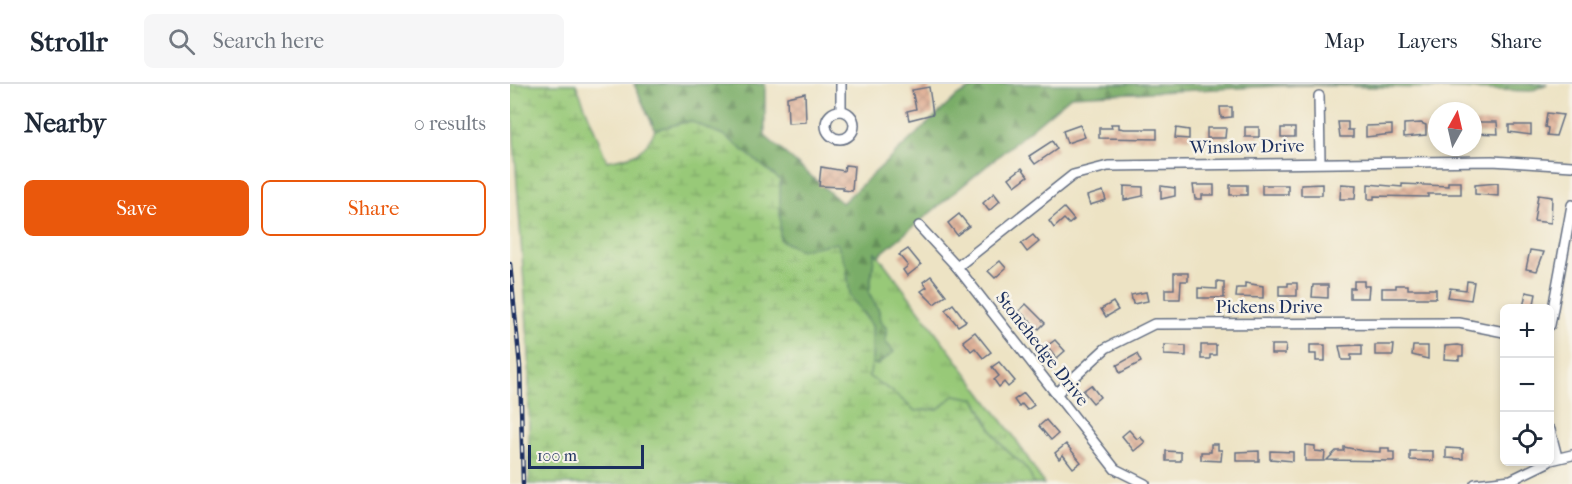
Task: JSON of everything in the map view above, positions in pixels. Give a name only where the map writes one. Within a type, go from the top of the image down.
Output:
[{"type":"street","points":[[841,84],[841,111]]},
{"type":"street","points":[[1319,96],[1320,162]]},
{"type":"street","name":"Winslow Drive","points":[[957,267],[1073,175],[1108,166],[1492,161],[1572,166]]},
{"type":"street","points":[[1554,304],[1572,205]]},
{"type":"street","name":"Stonehedge Drive","points":[[919,226],[957,267],[1115,470],[1145,484]]},
{"type":"street","name":"Pickens Drive","points":[[1056,394],[1106,348],[1154,324],[1459,323],[1500,331]]},
{"type":"street","points":[[1554,460],[1572,455]]},
{"type":"street","points":[[1475,484],[1511,480],[1540,466]]},
{"type":"green space","points":[[510,84],[576,84],[607,161],[624,158],[641,150],[651,139],[655,130],[690,121],[725,136],[780,180],[780,240],[799,250],[837,243],[846,265],[850,296],[872,326],[872,363],[869,377],[892,391],[915,411],[938,409],[955,395],[975,399],[997,439],[1029,472],[1033,484],[529,484],[529,354]]},
{"type":"green space","points":[[634,84],[765,84],[765,136],[842,203],[957,96],[980,84],[1547,84],[1531,91],[1301,85],[1071,96],[878,256],[875,252],[869,293],[879,311],[880,321],[887,329],[885,341],[894,352],[877,365],[872,363],[872,326],[850,296],[846,265],[799,250],[780,240],[690,121],[655,130]]},
{"type":"green space","points":[[875,251],[1015,438],[1044,484],[1033,484],[1025,467],[997,439],[975,399],[955,395],[938,409],[915,411],[892,391],[868,377],[872,363],[878,365],[887,329],[880,321],[879,311],[869,293]]},
{"type":"building","points":[[929,87],[933,114],[909,120],[907,111],[916,109],[912,90]]},
{"type":"building","points":[[805,93],[806,122],[788,123],[787,97]]},
{"type":"building","points":[[1220,107],[1232,107],[1232,117],[1221,118]]},
{"type":"building","points":[[1547,113],[1563,115],[1556,136],[1547,135],[1548,128],[1545,127]]},
{"type":"building","points":[[1338,122],[1348,122],[1348,130],[1353,130],[1353,137],[1340,137]]},
{"type":"building","points":[[1482,122],[1497,122],[1498,134],[1482,133]]},
{"type":"building","points":[[1111,124],[1119,124],[1119,128],[1125,129],[1157,129],[1157,139],[1099,138],[1099,128],[1112,128]]},
{"type":"building","points":[[1404,124],[1426,125],[1426,135],[1404,137]]},
{"type":"building","points":[[1080,125],[1085,137],[1067,143],[1063,131]]},
{"type":"building","points":[[1392,125],[1392,134],[1366,137],[1366,126]]},
{"type":"building","points":[[1509,125],[1531,125],[1531,135],[1509,132]]},
{"type":"building","points":[[1245,127],[1259,127],[1259,137],[1245,137]]},
{"type":"building","points":[[1176,128],[1189,130],[1189,139],[1175,138]]},
{"type":"building","points":[[1207,128],[1226,128],[1225,138],[1207,138]]},
{"type":"building","points":[[1281,128],[1295,128],[1295,137],[1281,137]]},
{"type":"building","points":[[1052,141],[1057,149],[1035,164],[1029,156]]},
{"type":"building","points":[[845,165],[854,166],[852,191],[843,190],[843,187],[819,186],[821,167],[844,171]]},
{"type":"building","points":[[1022,168],[1028,176],[1015,186],[1009,178]]},
{"type":"building","points":[[1448,182],[1461,182],[1461,194],[1428,194],[1428,197],[1374,196],[1374,199],[1368,199],[1368,184],[1402,187],[1402,184],[1448,186]]},
{"type":"building","points":[[1498,183],[1498,196],[1475,194],[1475,185]]},
{"type":"building","points":[[1322,184],[1322,195],[1301,195],[1301,185]]},
{"type":"building","points":[[1341,184],[1356,185],[1355,199],[1340,199]]},
{"type":"building","points":[[1193,185],[1214,185],[1214,195],[1202,195],[1202,199],[1195,199]]},
{"type":"building","points":[[1230,185],[1247,185],[1247,195],[1230,195]]},
{"type":"building","points":[[1262,185],[1288,185],[1288,194],[1262,194]]},
{"type":"building","points":[[1124,186],[1143,187],[1143,196],[1124,200]]},
{"type":"building","points":[[1161,186],[1175,188],[1175,196],[1161,199]]},
{"type":"building","points":[[1103,191],[1106,200],[1090,205],[1087,196]]},
{"type":"building","points":[[994,193],[1000,201],[989,211],[983,203]]},
{"type":"building","points":[[1538,195],[1552,197],[1551,223],[1534,221]]},
{"type":"building","points":[[1064,208],[1074,220],[1069,224],[1064,219],[1054,228],[1049,221]]},
{"type":"building","points":[[959,214],[969,226],[957,235],[948,223]]},
{"type":"building","points":[[1033,235],[1039,242],[1027,252],[1021,244]]},
{"type":"building","points":[[908,249],[921,265],[907,276],[903,270],[908,266],[899,255]]},
{"type":"building","points":[[1530,250],[1544,252],[1537,271],[1526,269]]},
{"type":"building","points":[[1000,261],[1006,268],[995,278],[988,271]]},
{"type":"building","points":[[1174,273],[1188,273],[1188,281],[1181,281],[1180,299],[1165,299],[1165,289],[1174,289]]},
{"type":"building","points":[[931,276],[946,295],[934,304],[921,291],[927,287],[923,282]]},
{"type":"building","points":[[1217,281],[1224,282],[1224,298],[1198,298],[1198,288],[1217,289]]},
{"type":"building","points":[[1354,281],[1364,281],[1364,286],[1369,286],[1368,298],[1350,298],[1350,288],[1354,288]]},
{"type":"building","points":[[1467,281],[1474,282],[1471,300],[1448,297],[1450,288],[1466,290]]},
{"type":"building","points":[[1245,283],[1263,286],[1263,298],[1236,297],[1237,288],[1245,288]]},
{"type":"building","points":[[1288,283],[1297,283],[1297,296],[1279,296],[1279,286],[1288,286]]},
{"type":"building","points":[[1313,285],[1328,285],[1328,298],[1312,297]]},
{"type":"building","points":[[1396,285],[1408,285],[1408,289],[1436,289],[1436,298],[1382,298],[1382,288],[1396,288]]},
{"type":"building","points":[[1146,292],[1148,301],[1133,304],[1131,295]]},
{"type":"building","points":[[1526,292],[1536,294],[1534,304],[1524,304]]},
{"type":"building","points":[[1113,302],[1118,310],[1106,317],[1101,309]]},
{"type":"building","points":[[953,304],[966,321],[958,326],[945,310]]},
{"type":"building","points":[[1026,304],[1045,323],[1039,329],[1019,311]]},
{"type":"building","points":[[975,332],[991,352],[983,358],[975,348],[971,351],[963,341]]},
{"type":"building","points":[[1055,340],[1065,351],[1057,358],[1047,346]]},
{"type":"building","points":[[1164,345],[1186,346],[1186,356],[1164,355]]},
{"type":"building","points":[[1201,345],[1216,345],[1216,355],[1210,355],[1210,359],[1201,359]]},
{"type":"building","points":[[1271,345],[1286,345],[1285,354],[1271,354]]},
{"type":"building","points":[[1310,345],[1325,345],[1325,361],[1316,361],[1316,354],[1310,354]]},
{"type":"building","points":[[1362,345],[1362,355],[1351,355],[1351,360],[1342,360],[1339,346]]},
{"type":"building","points":[[1375,345],[1394,345],[1393,355],[1375,355]]},
{"type":"building","points":[[1413,346],[1428,346],[1428,359],[1412,355]]},
{"type":"building","points":[[1445,346],[1463,346],[1463,356],[1459,356],[1459,360],[1444,359]]},
{"type":"building","points":[[1137,354],[1141,362],[1120,373],[1117,365]]},
{"type":"building","points":[[999,362],[1015,381],[1008,387],[1004,382],[999,387],[994,380],[999,376],[992,367]]},
{"type":"building","points":[[1091,385],[1100,397],[1093,403],[1083,391]]},
{"type":"building","points":[[1024,393],[1034,405],[1027,410],[1022,404],[1019,407],[1014,400]]},
{"type":"building","points":[[1046,420],[1058,434],[1051,440],[1039,426]]},
{"type":"building","points":[[1129,430],[1137,439],[1140,437],[1145,442],[1134,451],[1122,436]]},
{"type":"building","points":[[1066,444],[1081,462],[1073,468],[1063,455],[1059,459],[1055,453]]},
{"type":"building","points":[[1211,444],[1218,444],[1218,450],[1222,450],[1221,461],[1201,460],[1201,452],[1211,452]]},
{"type":"building","points":[[1305,445],[1315,446],[1315,451],[1325,452],[1324,461],[1305,461]]},
{"type":"building","points":[[1344,447],[1380,452],[1380,448],[1389,448],[1389,452],[1394,452],[1394,461],[1327,460],[1336,451],[1344,451]]},
{"type":"building","points":[[1446,448],[1463,449],[1463,459],[1446,458]]},
{"type":"building","points":[[1166,451],[1181,452],[1181,461],[1166,461]]},
{"type":"building","points":[[1259,451],[1259,461],[1236,461],[1236,452]]},
{"type":"building","points":[[1270,451],[1293,452],[1293,461],[1270,459]]},
{"type":"building","points":[[1410,451],[1433,451],[1433,461],[1410,460]]},
{"type":"railway","points":[[510,264],[520,366],[523,484]]}]
